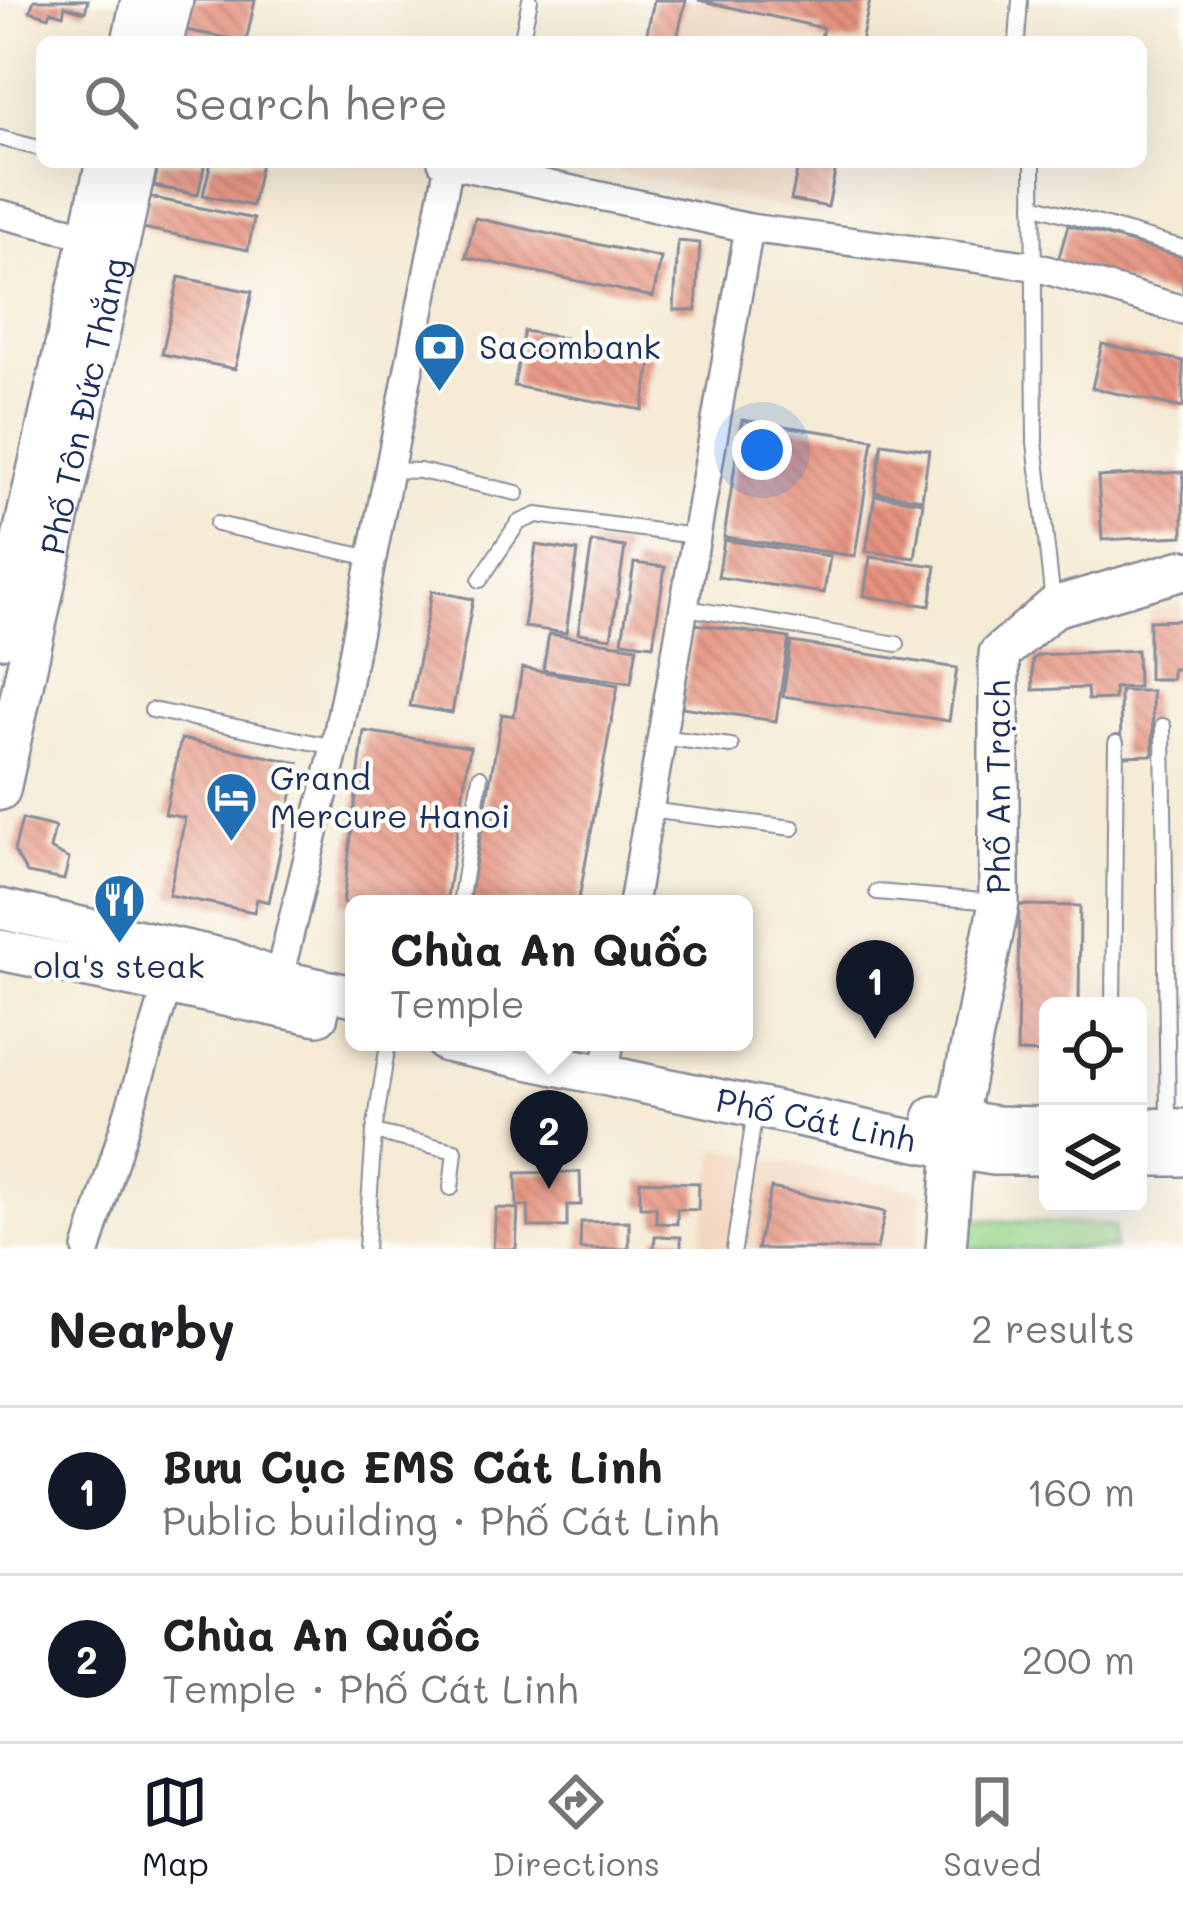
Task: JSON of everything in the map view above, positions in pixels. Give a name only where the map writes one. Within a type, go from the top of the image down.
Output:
[{"type":"street","points":[[133,36],[141,0]]},
{"type":"street","points":[[165,36],[173,0]]},
{"type":"street","name":"Phố Tôn Đức Thắng","points":[[0,638],[15,503],[68,410],[91,236],[110,168]]},
{"type":"street","name":"Phố Tôn Đức Thắng","points":[[0,790],[111,168]]},
{"type":"street","points":[[275,992],[335,747],[444,168]]},
{"type":"street","points":[[495,168],[749,228],[1033,266],[1183,310]]},
{"type":"street","points":[[0,214],[91,236]]},
{"type":"street","points":[[634,895],[749,228]]},
{"type":"street","name":"Phố An Trạch","points":[[946,1249],[956,1135],[999,903],[999,654],[1054,607],[1183,570]]},
{"type":"street","points":[[0,909],[229,960],[275,992],[345,1019]]},
{"type":"street","points":[[0,950],[169,984],[345,996]]},
{"type":"street","points":[[87,1249],[169,984]]},
{"type":"street","name":"Phố Cát Linh","points":[[550,1051],[608,1056],[956,1135],[994,1155],[1039,1155]]},
{"type":"street","name":"Phố Cát Linh","points":[[608,1056],[755,1107],[956,1135],[1039,1128]]},
{"type":"lane","points":[[522,36],[530,0]]},
{"type":"lane","points":[[1017,36],[1020,0]]},
{"type":"lane","points":[[0,138],[36,147]]},
{"type":"lane","points":[[1033,168],[1035,442],[1054,607]]},
{"type":"lane","points":[[1033,205],[1183,248]]},
{"type":"lane","points":[[389,470],[420,471],[517,493]]},
{"type":"lane","points":[[480,580],[518,523],[537,515],[694,536]]},
{"type":"lane","points":[[217,524],[372,558]]},
{"type":"lane","points":[[681,607],[897,644]]},
{"type":"lane","points":[[152,710],[335,747]]},
{"type":"lane","points":[[1163,726],[1168,1136]]},
{"type":"lane","points":[[660,736],[731,746]]},
{"type":"lane","points":[[1113,997],[1117,743]]},
{"type":"lane","points":[[461,895],[480,777]]},
{"type":"lane","points":[[648,810],[793,828]]},
{"type":"lane","points":[[877,892],[999,903]]},
{"type":"lane","points":[[365,1249],[374,1132],[387,1051]]},
{"type":"lane","points":[[734,1249],[755,1107]]},
{"type":"lane","points":[[374,1132],[455,1151],[451,1188]]},
{"type":"shaded area","points":[[654,0],[870,0],[862,36],[646,36]]},
{"type":"shaded area","points":[[619,168],[836,168],[826,216],[618,172]]},
{"type":"shaded area","points":[[1183,603],[1183,679],[1149,679],[1149,611]]},
{"type":"shaded area","points":[[716,1148],[924,1192],[917,1249],[699,1249]]},
{"type":"green space","points":[[962,1219],[1115,1226],[1114,1249],[958,1249]]},
{"type":"building","points":[[34,0],[88,0],[85,12],[65,6],[63,15],[51,11],[49,17],[30,11]]},
{"type":"building","points":[[192,0],[255,0],[247,36],[186,30]]},
{"type":"building","points":[[654,0],[686,0],[677,36],[646,36]]},
{"type":"building","points":[[698,0],[870,0],[862,36],[821,36],[823,28]]},
{"type":"building","points":[[158,168],[204,168],[198,195],[154,186]]},
{"type":"building","points":[[210,168],[260,168],[252,206],[203,195]]},
{"type":"building","points":[[798,168],[836,168],[828,207],[791,200]]},
{"type":"building","points":[[149,197],[254,219],[248,250],[143,228]]},
{"type":"building","points":[[475,218],[661,258],[653,297],[466,257]]},
{"type":"building","points":[[1068,225],[1183,257],[1183,299],[1057,264]]},
{"type":"building","points":[[678,241],[700,243],[696,310],[674,310]]},
{"type":"building","points":[[179,277],[252,292],[235,369],[162,354]]},
{"type":"building","points":[[524,331],[653,354],[642,410],[514,386]]},
{"type":"building","points":[[1102,344],[1183,361],[1183,408],[1092,388]]},
{"type":"building","points":[[742,420],[873,439],[855,556],[724,537]]},
{"type":"building","points":[[882,443],[929,450],[922,499],[875,492]]},
{"type":"building","points":[[1183,472],[1183,536],[1102,540],[1098,477]]},
{"type":"building","points":[[875,495],[923,502],[915,558],[866,551]]},
{"type":"building","points":[[724,540],[830,556],[824,593],[718,577]]},
{"type":"building","points":[[592,542],[625,547],[611,638],[578,633]]},
{"type":"building","points":[[536,545],[578,551],[566,633],[524,627]]},
{"type":"building","points":[[870,557],[936,566],[930,606],[864,596]]},
{"type":"building","points":[[634,563],[665,567],[653,645],[622,641]]},
{"type":"building","points":[[432,591],[473,599],[452,713],[410,706]]},
{"type":"building","points":[[1183,620],[1183,669],[1172,669],[1172,679],[1149,679],[1149,621]]},
{"type":"building","points":[[695,624],[789,638],[776,721],[682,707]]},
{"type":"building","points":[[549,634],[637,647],[631,683],[543,670]]},
{"type":"building","points":[[791,642],[957,668],[949,721],[783,696]]},
{"type":"building","points":[[1137,650],[1138,687],[1114,688],[1114,699],[1088,700],[1087,688],[1033,690],[1032,660],[1038,655]]},
{"type":"building","points":[[522,668],[618,685],[580,895],[470,895],[502,714],[514,716]]},
{"type":"building","points":[[1120,691],[1152,691],[1153,755],[1121,756]]},
{"type":"building","points":[[364,731],[470,747],[447,895],[345,895],[343,903]]},
{"type":"building","name":"Grand Mercure Hanoi","points":[[181,739],[299,763],[269,902],[257,899],[254,912],[169,895],[185,818],[165,814]]},
{"type":"building","points":[[22,819],[55,827],[50,849],[69,859],[64,880],[27,873],[14,851]]},
{"type":"building","points":[[1019,905],[1080,906],[1079,997],[1039,997],[1039,1053],[1017,1052]]},
{"type":"building","points":[[580,1172],[581,1205],[567,1205],[567,1227],[529,1227],[528,1206],[517,1206],[516,1173]]},
{"type":"building","points":[[640,1181],[699,1183],[698,1210],[677,1209],[677,1224],[656,1223],[656,1207],[640,1207]]},
{"type":"building","points":[[771,1188],[885,1212],[877,1249],[757,1249]]},
{"type":"building","points":[[496,1208],[518,1209],[516,1249],[493,1249]]},
{"type":"building","points":[[629,1221],[629,1249],[580,1249],[581,1222]]},
{"type":"building","points":[[655,1236],[681,1237],[681,1249],[654,1249]]},
{"type":"place","name":"Sacombank","points":[[440,393]]},
{"type":"place","name":"Grand Mercure Hanoi","points":[[231,843]]},
{"type":"place","name":"ola's steak","points":[[119,945]]},
{"type":"place","name":"Bưu Cục EMS Cát Linh","points":[[875,1039]]},
{"type":"place","name":"Chùa An Quốc","points":[[549,1189]]}]
